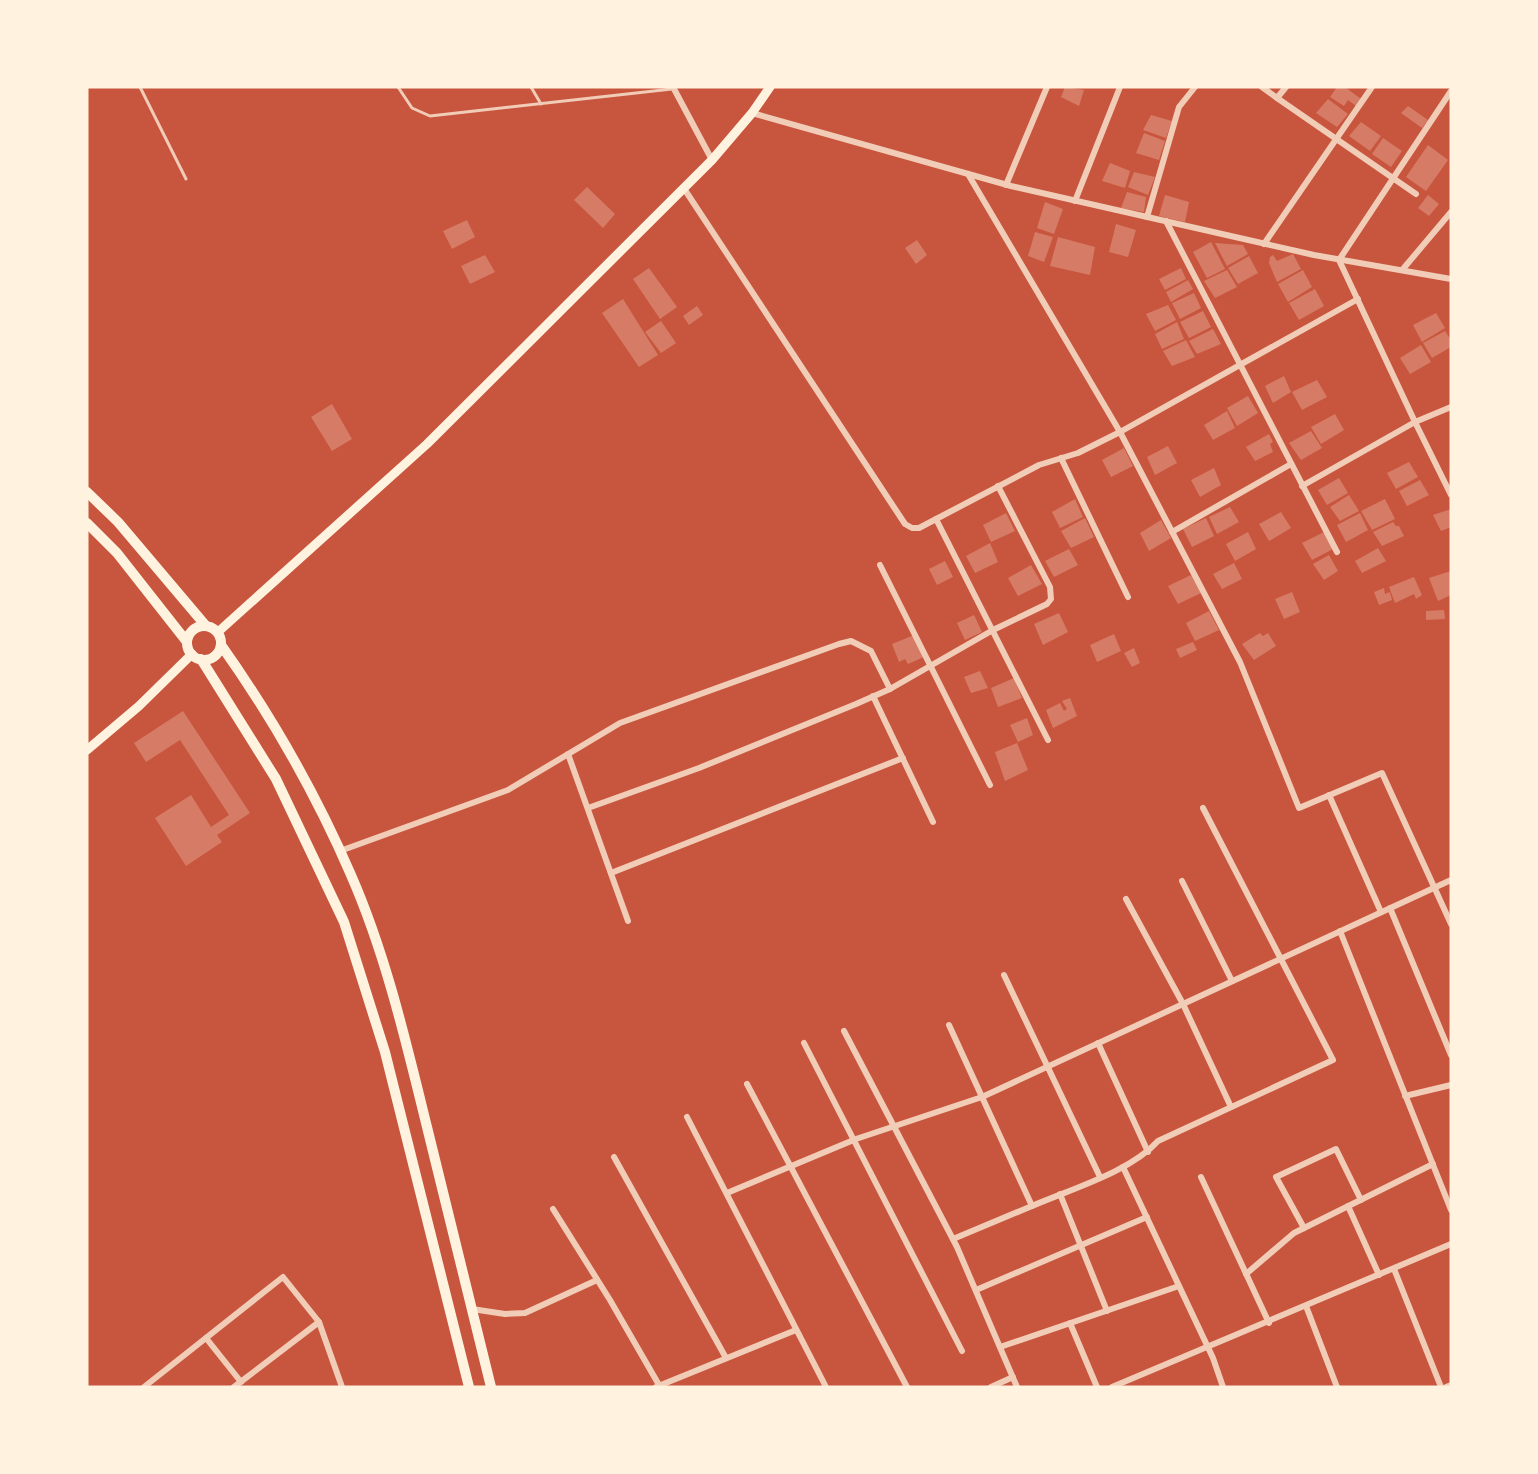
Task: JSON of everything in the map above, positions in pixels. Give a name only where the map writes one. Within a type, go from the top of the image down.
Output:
[{"type":"highway","points":[[87,492],[118,522],[206,626],[218,632],[221,645],[277,729],[340,851],[379,950],[409,1052],[491,1387]]},
{"type":"highway","points":[[87,523],[124,561],[187,642],[276,778],[344,922],[385,1052],[469,1387]]},
{"type":"highway","points":[[187,642],[195,628],[206,626]]},
{"type":"highway","points":[[197,657],[216,655],[221,645]]},
{"type":"main road","points":[[218,632],[428,444],[712,160],[752,113],[770,87]]},
{"type":"main road","points":[[87,750],[197,657]]},
{"type":"street","points":[[1006,185],[1047,87]]},
{"type":"street","points":[[1075,201],[1120,87]]},
{"type":"street","points":[[1146,217],[1179,107],[1195,87]]},
{"type":"street","points":[[1262,87],[1416,194]]},
{"type":"street","points":[[1278,98],[1286,87]]},
{"type":"street","points":[[1264,244],[1372,87]]},
{"type":"street","points":[[673,88],[712,160]]},
{"type":"street","points":[[1339,260],[1451,91]]},
{"type":"street","points":[[752,113],[1006,185],[1339,260],[1403,269],[1451,279]]},
{"type":"street","points":[[968,174],[1120,432],[1240,662],[1299,807],[1382,773],[1451,924]]},
{"type":"street","points":[[683,187],[905,524],[912,528],[919,528],[1039,465],[1078,453],[1120,432],[1358,300]]},
{"type":"street","points":[[1403,269],[1451,212]]},
{"type":"street","points":[[1166,221],[1337,552]]},
{"type":"street","points":[[1339,260],[1451,495]]},
{"type":"street","points":[[1302,486],[1415,422],[1451,407]]},
{"type":"street","points":[[1061,458],[1128,597]]},
{"type":"street","points":[[1172,532],[1291,464]]},
{"type":"street","points":[[588,808],[699,768],[873,696],[993,630],[1047,604],[1051,593],[998,486]]},
{"type":"street","points":[[936,519],[1048,741]]},
{"type":"street","points":[[880,565],[990,785]]},
{"type":"street","points":[[340,851],[501,793],[620,723],[851,641],[871,651],[890,688]]},
{"type":"street","points":[[873,696],[933,822]]},
{"type":"street","points":[[568,754],[628,921]]},
{"type":"street","points":[[611,873],[903,758]]},
{"type":"street","points":[[1329,795],[1381,912]]},
{"type":"street","points":[[953,1239],[1123,1167],[1148,1152],[1158,1141],[1333,1060],[1203,808]]},
{"type":"street","points":[[727,1193],[856,1139],[982,1097],[1451,880]]},
{"type":"street","points":[[1182,881],[1232,981]]},
{"type":"street","points":[[1126,899],[1183,1004],[1232,1107]]},
{"type":"street","points":[[1390,908],[1451,1055]]},
{"type":"street","points":[[1340,931],[1451,1210]]},
{"type":"street","points":[[1004,975],[1100,1177]]},
{"type":"street","points":[[949,1025],[1032,1206]]},
{"type":"street","points":[[844,1031],[953,1239],[1017,1387]]},
{"type":"street","points":[[804,1043],[856,1139],[962,1351]]},
{"type":"street","points":[[1098,1043],[1148,1152]]},
{"type":"street","points":[[747,1084],[908,1387]]},
{"type":"street","points":[[1406,1095],[1451,1085]]},
{"type":"street","points":[[687,1117],[826,1387]]},
{"type":"street","points":[[1304,1228],[1276,1177],[1336,1149],[1361,1200]]},
{"type":"street","points":[[614,1157],[726,1358]]},
{"type":"street","points":[[1246,1274],[1294,1233],[1433,1164]]},
{"type":"street","points":[[1123,1167],[1209,1348],[1223,1387]]},
{"type":"street","points":[[1201,1177],[1269,1323]]},
{"type":"street","points":[[1060,1194],[1107,1311]]},
{"type":"street","points":[[1348,1206],[1378,1275]]},
{"type":"street","points":[[553,1209],[597,1280],[657,1386],[796,1330]]},
{"type":"street","points":[[976,1290],[1081,1248],[1147,1217]]},
{"type":"street","points":[[1112,1387],[1269,1323],[1451,1244]]},
{"type":"street","points":[[1394,1269],[1441,1387]]},
{"type":"street","points":[[144,1387],[283,1277],[319,1322],[342,1387]]},
{"type":"street","points":[[472,1309],[505,1314],[525,1312],[597,1280]]},
{"type":"street","points":[[1000,1347],[1179,1286]]},
{"type":"street","points":[[1306,1306],[1337,1387]]},
{"type":"street","points":[[234,1387],[319,1322]]},
{"type":"street","points":[[1070,1323],[1097,1387]]},
{"type":"street","points":[[206,1338],[241,1382]]},
{"type":"street","points":[[991,1387],[1013,1377]]},
{"type":"street","points":[[1446,1387],[1451,1385]]},
{"type":"lane","points":[[140,87],[186,179]]},
{"type":"lane","points":[[398,87],[412,108],[430,116],[673,88]]},
{"type":"lane","points":[[531,87],[541,104]]},
{"type":"building","points":[[1065,87],[1084,90],[1079,106],[1061,97]]},
{"type":"building","points":[[1337,87],[1345,87],[1361,99],[1356,106],[1348,100],[1344,106],[1330,97]]},
{"type":"building","points":[[1328,99],[1348,114],[1337,127],[1316,113]]},
{"type":"building","points":[[1408,106],[1428,120],[1422,128],[1401,113]]},
{"type":"building","points":[[1151,115],[1172,121],[1166,138],[1143,130]]},
{"type":"building","points":[[1361,122],[1381,136],[1370,151],[1349,136]]},
{"type":"building","points":[[1144,133],[1165,141],[1159,160],[1136,153]]},
{"type":"building","points":[[1383,138],[1402,151],[1391,167],[1372,154]]},
{"type":"building","points":[[1428,145],[1448,160],[1426,191],[1406,177]]},
{"type":"building","points":[[1110,163],[1130,171],[1125,188],[1102,181]]},
{"type":"building","points":[[1134,172],[1155,177],[1148,195],[1128,187]]},
{"type":"building","points":[[587,187],[615,214],[603,228],[574,200]]},
{"type":"building","points":[[1127,192],[1146,197],[1144,212],[1121,208]]},
{"type":"building","points":[[1165,195],[1189,202],[1185,222],[1159,216]]},
{"type":"building","points":[[1428,195],[1439,204],[1429,216],[1418,208]]},
{"type":"building","points":[[1045,202],[1063,209],[1054,234],[1037,228]]},
{"type":"building","points":[[467,220],[475,237],[452,249],[443,231]]},
{"type":"building","points":[[1116,224],[1136,230],[1128,257],[1109,252]]},
{"type":"building","points":[[1035,232],[1053,237],[1044,262],[1028,256]]},
{"type":"building","points":[[1058,237],[1095,247],[1090,275],[1050,266]]},
{"type":"building","points":[[917,240],[927,255],[916,264],[905,248]]},
{"type":"building","points":[[1211,242],[1225,269],[1207,278],[1193,252]]},
{"type":"building","points":[[1215,243],[1243,245],[1248,254],[1227,266]]},
{"type":"building","points":[[1293,254],[1301,269],[1277,282],[1269,263],[1270,257],[1273,255],[1277,261]]},
{"type":"building","points":[[485,255],[495,272],[470,284],[461,266]]},
{"type":"building","points":[[1249,256],[1258,273],[1238,284],[1228,268]]},
{"type":"building","points":[[649,268],[677,307],[660,319],[633,279]]},
{"type":"building","points":[[1181,268],[1186,279],[1165,290],[1159,279]]},
{"type":"building","points":[[1227,270],[1237,287],[1215,298],[1204,281]]},
{"type":"building","points":[[1303,270],[1312,287],[1288,302],[1278,284]]},
{"type":"building","points":[[1188,280],[1193,289],[1171,302],[1166,292]]},
{"type":"building","points":[[1315,289],[1324,306],[1299,320],[1289,303]]},
{"type":"building","points":[[1194,293],[1201,308],[1180,319],[1172,303]]},
{"type":"building","points":[[623,299],[658,355],[639,367],[602,313]]},
{"type":"building","points":[[1168,305],[1176,320],[1155,331],[1146,314]]},
{"type":"building","points":[[697,306],[703,315],[689,325],[683,316]]},
{"type":"building","points":[[1203,311],[1211,327],[1189,338],[1180,322]]},
{"type":"building","points":[[1436,313],[1445,328],[1422,342],[1413,325]]},
{"type":"building","points":[[661,321],[676,343],[661,353],[645,332]]},
{"type":"building","points":[[1177,322],[1184,339],[1162,349],[1155,334]]},
{"type":"building","points":[[1213,329],[1221,344],[1197,354],[1189,341]]},
{"type":"building","points":[[1445,331],[1451,340],[1451,347],[1432,358],[1423,343]]},
{"type":"building","points":[[1186,340],[1195,357],[1172,366],[1163,351]]},
{"type":"building","points":[[1421,345],[1431,362],[1410,374],[1400,358]]},
{"type":"building","points":[[1284,376],[1291,392],[1273,403],[1265,386]]},
{"type":"building","points":[[1317,380],[1327,397],[1302,410],[1292,392]]},
{"type":"building","points":[[1248,396],[1258,413],[1237,426],[1227,408]]},
{"type":"building","points":[[332,404],[352,439],[332,451],[311,417]]},
{"type":"building","points":[[1227,411],[1235,428],[1213,440],[1204,425]]},
{"type":"building","points":[[1335,414],[1344,430],[1321,444],[1311,427]]},
{"type":"building","points":[[1311,431],[1322,448],[1301,460],[1289,443]]},
{"type":"building","points":[[1269,434],[1273,442],[1270,444],[1273,452],[1255,461],[1246,447]]},
{"type":"building","points":[[1168,446],[1177,463],[1155,475],[1147,457]]},
{"type":"building","points":[[1124,448],[1133,466],[1111,477],[1102,460]]},
{"type":"building","points":[[1409,462],[1418,477],[1396,489],[1387,473]]},
{"type":"building","points":[[1214,468],[1221,485],[1200,497],[1191,480]]},
{"type":"building","points":[[1339,478],[1348,493],[1327,505],[1318,490]]},
{"type":"building","points":[[1420,480],[1429,495],[1407,506],[1399,491]]},
{"type":"building","points":[[1349,495],[1359,511],[1340,521],[1330,507]]},
{"type":"building","points":[[1075,499],[1083,517],[1060,528],[1052,512]]},
{"type":"building","points":[[1385,499],[1395,519],[1372,530],[1361,511]]},
{"type":"building","points":[[1230,507],[1239,522],[1217,534],[1209,517]]},
{"type":"building","points":[[1451,509],[1451,527],[1441,531],[1433,515]]},
{"type":"building","points":[[1281,512],[1291,528],[1269,541],[1259,524]]},
{"type":"building","points":[[1006,513],[1015,531],[991,542],[983,525]]},
{"type":"building","points":[[1360,513],[1368,530],[1346,542],[1337,525]]},
{"type":"building","points":[[1085,518],[1094,537],[1071,548],[1061,531]]},
{"type":"building","points":[[1206,518],[1214,536],[1192,547],[1183,529]]},
{"type":"building","points":[[1161,520],[1171,538],[1149,551],[1140,533]]},
{"type":"building","points":[[1393,522],[1399,526],[1404,536],[1382,546],[1373,532]]},
{"type":"building","points":[[1248,532],[1256,549],[1235,561],[1226,544]]},
{"type":"building","points":[[1324,532],[1333,549],[1312,560],[1302,543]]},
{"type":"building","points":[[990,543],[998,562],[975,573],[966,556]]},
{"type":"building","points":[[1378,548],[1386,561],[1362,573],[1355,561]]},
{"type":"building","points":[[1069,549],[1078,565],[1054,577],[1045,561]]},
{"type":"building","points":[[1329,555],[1338,571],[1324,580],[1313,564]]},
{"type":"building","points":[[945,561],[953,577],[937,585],[929,569]]},
{"type":"building","points":[[1234,563],[1242,579],[1222,589],[1213,574]]},
{"type":"building","points":[[1031,565],[1042,584],[1018,596],[1008,578]]},
{"type":"building","points":[[1451,571],[1451,595],[1438,601],[1429,578]]},
{"type":"building","points":[[1191,575],[1201,593],[1178,604],[1168,586]]},
{"type":"building","points":[[1414,577],[1422,595],[1416,599],[1414,594],[1395,603],[1389,587]]},
{"type":"building","points":[[1384,588],[1385,594],[1390,592],[1392,600],[1379,605],[1374,592]]},
{"type":"building","points":[[1292,592],[1300,612],[1284,619],[1275,599]]},
{"type":"building","points":[[1444,610],[1445,619],[1426,620],[1426,611]]},
{"type":"building","points":[[1209,611],[1219,630],[1195,641],[1186,623]]},
{"type":"building","points":[[1059,613],[1068,632],[1043,645],[1034,624]]},
{"type":"building","points":[[974,615],[982,632],[965,640],[957,623]]},
{"type":"building","points":[[1260,633],[1263,636],[1268,633],[1276,646],[1254,660],[1242,644]]},
{"type":"building","points":[[1114,634],[1121,651],[1097,662],[1090,645]]},
{"type":"building","points":[[914,635],[924,657],[908,664],[905,659],[899,662],[892,644]]},
{"type":"building","points":[[1193,642],[1197,650],[1180,658],[1176,649]]},
{"type":"building","points":[[1134,648],[1140,663],[1132,667],[1124,653]]},
{"type":"building","points":[[980,671],[988,688],[971,693],[964,677]]},
{"type":"building","points":[[1014,678],[1022,698],[998,707],[991,688]]},
{"type":"building","points":[[1070,698],[1077,716],[1053,728],[1046,710],[1060,703],[1064,711],[1067,709],[1062,701]]},
{"type":"building","points":[[183,711],[250,813],[217,835],[222,842],[186,866],[155,818],[191,795],[211,827],[229,815],[180,740],[146,762],[134,743]]},
{"type":"building","points":[[1027,718],[1033,735],[1018,742],[1010,725]]},
{"type":"building","points":[[1017,743],[1028,770],[1005,781],[995,752]]}]
